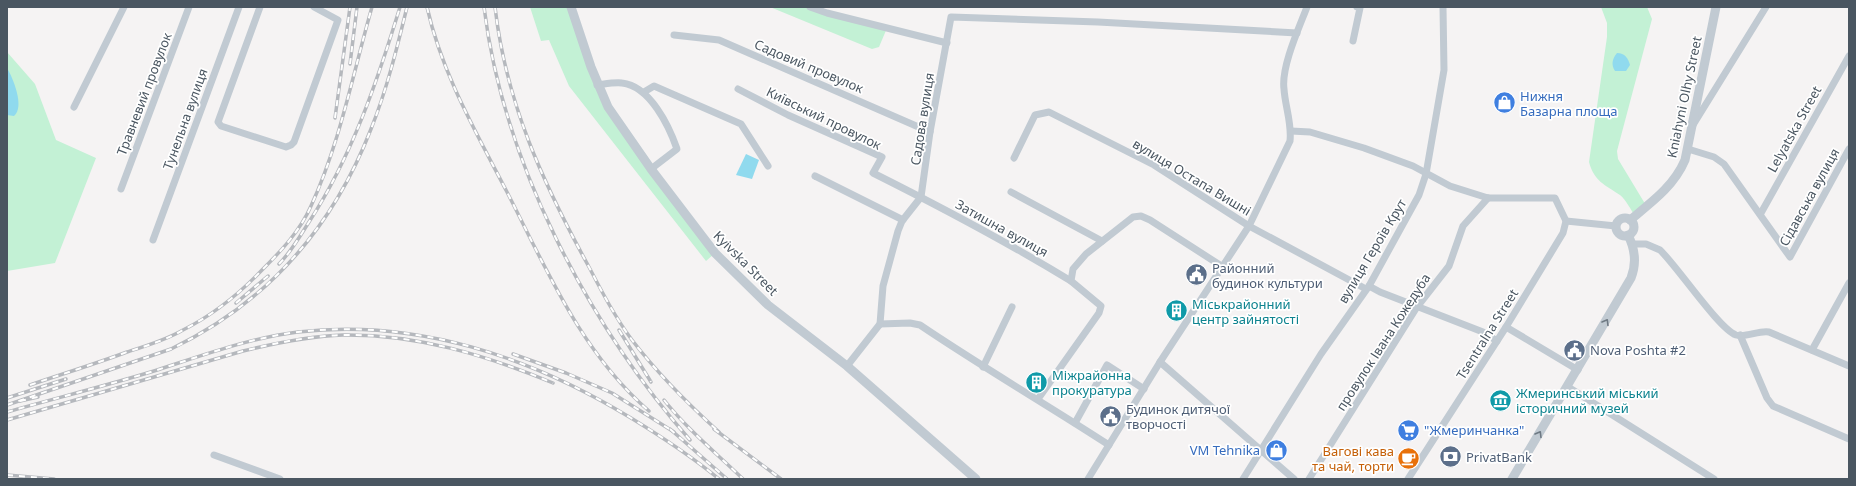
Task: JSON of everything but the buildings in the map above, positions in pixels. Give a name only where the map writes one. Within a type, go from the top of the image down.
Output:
[{"type":"street","points":[[74,107],[124,7]]},
{"type":"street","name":"Травневий провулок","points":[[121,189],[189,7]]},
{"type":"street","name":"Тунельна вулиця","points":[[153,240],[239,7]]},
{"type":"street","points":[[260,7],[218,122],[221,126],[284,147],[290,146],[294,142],[338,20],[314,7]]},
{"type":"street","name":"Kyivska Street","points":[[571,7],[598,85],[613,116],[707,244],[726,265],[768,305],[847,366],[976,479]]},
{"type":"street","points":[[810,7],[827,13],[947,43]]},
{"type":"street","points":[[1088,479],[1160,362],[1249,226],[1290,141],[1291,131],[1283,88],[1286,68],[1307,7]]},
{"type":"street","points":[[1353,41],[1360,8],[1357,7]]},
{"type":"street","name":"вулиця Героїв Крут","points":[[1243,479],[1320,354],[1367,288],[1420,195],[1426,174],[1444,70],[1443,7]]},
{"type":"street","name":"Kniahyni Olhy Street","points":[[1630,220],[1659,197],[1683,166],[1693,125],[1716,7]]},
{"type":"street","points":[[1693,125],[1766,7]]},
{"type":"street","name":"Садова вулиця","points":[[921,197],[930,132],[951,17],[1098,22],[1297,33]]},
{"type":"street","name":"Садовий провулок","points":[[674,35],[718,40],[930,132]]},
{"type":"street","name":"Lelyatska Street","points":[[1761,214],[1849,56]]},
{"type":"street","points":[[598,85],[623,83],[644,92],[671,130],[677,149],[651,169]]},
{"type":"street","points":[[644,92],[654,86],[741,124],[768,166]]},
{"type":"street","name":"Київський провулок","points":[[738,89],[788,115],[882,157],[873,173],[921,197]]},
{"type":"street","name":"вулиця Остапа Вишні","points":[[1014,158],[1035,115],[1049,112],[1154,165],[1249,226]]},
{"type":"street","points":[[1291,131],[1310,132],[1364,148],[1413,166],[1450,186],[1488,198],[1555,198],[1566,221],[1616,225],[1624,218],[1630,220],[1634,228],[1628,235]]},
{"type":"street","points":[[1688,149],[1714,157],[1724,164],[1761,214]]},
{"type":"street","name":"Сідавська вулиця","points":[[1761,214],[1790,257],[1849,149]]},
{"type":"street","points":[[815,176],[903,220]]},
{"type":"street","points":[[1011,192],[1102,241]]},
{"type":"street","points":[[847,366],[880,324],[884,278],[903,220],[921,197]]},
{"type":"street","name":"Затишна вулиця","points":[[921,197],[1022,251],[1071,282],[1101,306],[1100,313],[1038,399]]},
{"type":"street","name":"провулок Івана Кожедуба","points":[[1309,479],[1417,306],[1449,266],[1463,226],[1488,198]]},
{"type":"street","points":[[1071,282],[1073,269],[1086,254],[1133,217],[1141,216],[1150,220],[1223,267]]},
{"type":"street","name":"Tsentralna Street","points":[[1408,479],[1506,327],[1563,233],[1566,221]]},
{"type":"street","points":[[1616,225],[1620,234],[1628,235]]},
{"type":"street","points":[[1249,226],[1367,288],[1483,332],[1497,341]]},
{"type":"street","points":[[1512,479],[1568,387],[1631,278],[1635,264],[1633,244],[1628,235]]},
{"type":"street","points":[[1633,244],[1646,244],[1660,250],[1722,324],[1732,332],[1740,335],[1763,331],[1769,332],[1849,366]]},
{"type":"street","points":[[1812,350],[1849,283]]},
{"type":"street","points":[[983,367],[1012,307]]},
{"type":"street","points":[[880,324],[910,323],[920,325],[983,367],[1038,399],[1110,445]]},
{"type":"street","points":[[1506,327],[1578,370]]},
{"type":"street","points":[[1740,335],[1767,398],[1773,406],[1849,439]]},
{"type":"street","points":[[1160,362],[1294,479]]},
{"type":"street","points":[[1075,423],[1108,365],[1144,388]]},
{"type":"street","points":[[1568,387],[1714,479]]},
{"type":"street","points":[[214,455],[280,479]]},
{"type":"green space","points":[[530,7],[571,7],[597,85],[715,253],[706,261],[569,86],[549,40],[541,41]]},
{"type":"green space","points":[[770,7],[808,7],[887,28],[879,47],[872,49]]},
{"type":"green space","points":[[1601,7],[1647,7],[1652,19],[1617,151],[1618,159],[1647,207],[1635,216],[1620,195],[1597,178],[1589,162],[1607,37],[1607,23]]},
{"type":"green space","points":[[7,52],[35,84],[56,140],[96,158],[55,263],[7,271]]},
{"type":"water","points":[[1617,53],[1626,56],[1628,60],[1630,65],[1626,71],[1615,71],[1614,69],[1613,62]]},
{"type":"water","points":[[7,68],[17,92],[18,106],[17,112],[14,116],[7,115]]},
{"type":"water","points":[[746,154],[759,160],[752,179],[736,175]]},
{"type":"railway","points":[[335,118],[350,7]]},
{"type":"railway","points":[[350,64],[357,7]]},
{"type":"railway","points":[[30,385],[170,337],[205,318],[235,296],[283,248],[307,215],[330,158],[372,7]]},
{"type":"railway","points":[[279,264],[295,244],[324,197],[351,145],[382,63],[400,7]]},
{"type":"railway","points":[[7,405],[171,349],[206,330],[237,309],[266,285],[293,258],[316,230],[337,198],[355,165],[371,129],[387,84],[407,7]]},
{"type":"railway","points":[[427,7],[441,56],[461,102],[552,280],[568,309],[604,363],[625,388],[649,411]]},
{"type":"railway","points":[[484,7],[494,65],[510,124],[531,182],[556,238],[585,293],[617,345],[653,394],[690,440]]},
{"type":"railway","points":[[495,7],[500,42],[517,109],[542,173],[572,236],[609,304],[632,340],[673,388],[719,432]]},
{"type":"railway","points":[[236,303],[268,276]]},
{"type":"railway","points":[[7,412],[154,371],[225,348],[261,339],[298,332],[342,329],[386,331],[429,337],[471,347],[513,360],[553,377],[593,396],[654,432],[698,462],[719,479]]},
{"type":"railway","points":[[619,330],[651,382]]},
{"type":"railway","points":[[7,420],[243,351],[293,340],[343,335],[397,338],[424,342],[476,355],[553,383]]},
{"type":"railway","points":[[513,354],[566,373],[612,393],[674,432]]},
{"type":"railway","points":[[7,398],[66,379]]},
{"type":"railway","points":[[20,401],[38,397]]},
{"type":"railway","points":[[664,400],[692,431],[743,479]]},
{"type":"railway","points":[[670,429],[727,479]]},
{"type":"railway","points":[[714,429],[781,479]]},
{"type":"railway","points":[[7,475],[54,479]]},
{"type":"place","name":"Нижня Базарна площа","points":[[1505,103]]},
{"type":"place","name":"Районний будинок культури","points":[[1196,275]]},
{"type":"place","name":"Міськрайонний центр зайнятості","points":[[1176,311]]},
{"type":"place","name":"Nova Poshta #2","points":[[1574,350]]},
{"type":"place","name":"Міжрайонна прокуратура","points":[[1037,382]]},
{"type":"place","name":"Жмеринський міський історичний музей","points":[[1500,400]]},
{"type":"place","name":"Будинок дитячої творчості","points":[[1110,416]]},
{"type":"place","name":"\"Жмеринчанка\"","points":[[1409,430]]},
{"type":"place","name":"VM Tehnika","points":[[1276,450]]},
{"type":"place","name":"PrivatBank","points":[[1450,457]]},
{"type":"place","name":"Вагові кава та чай, торти","points":[[1409,458]]}]
